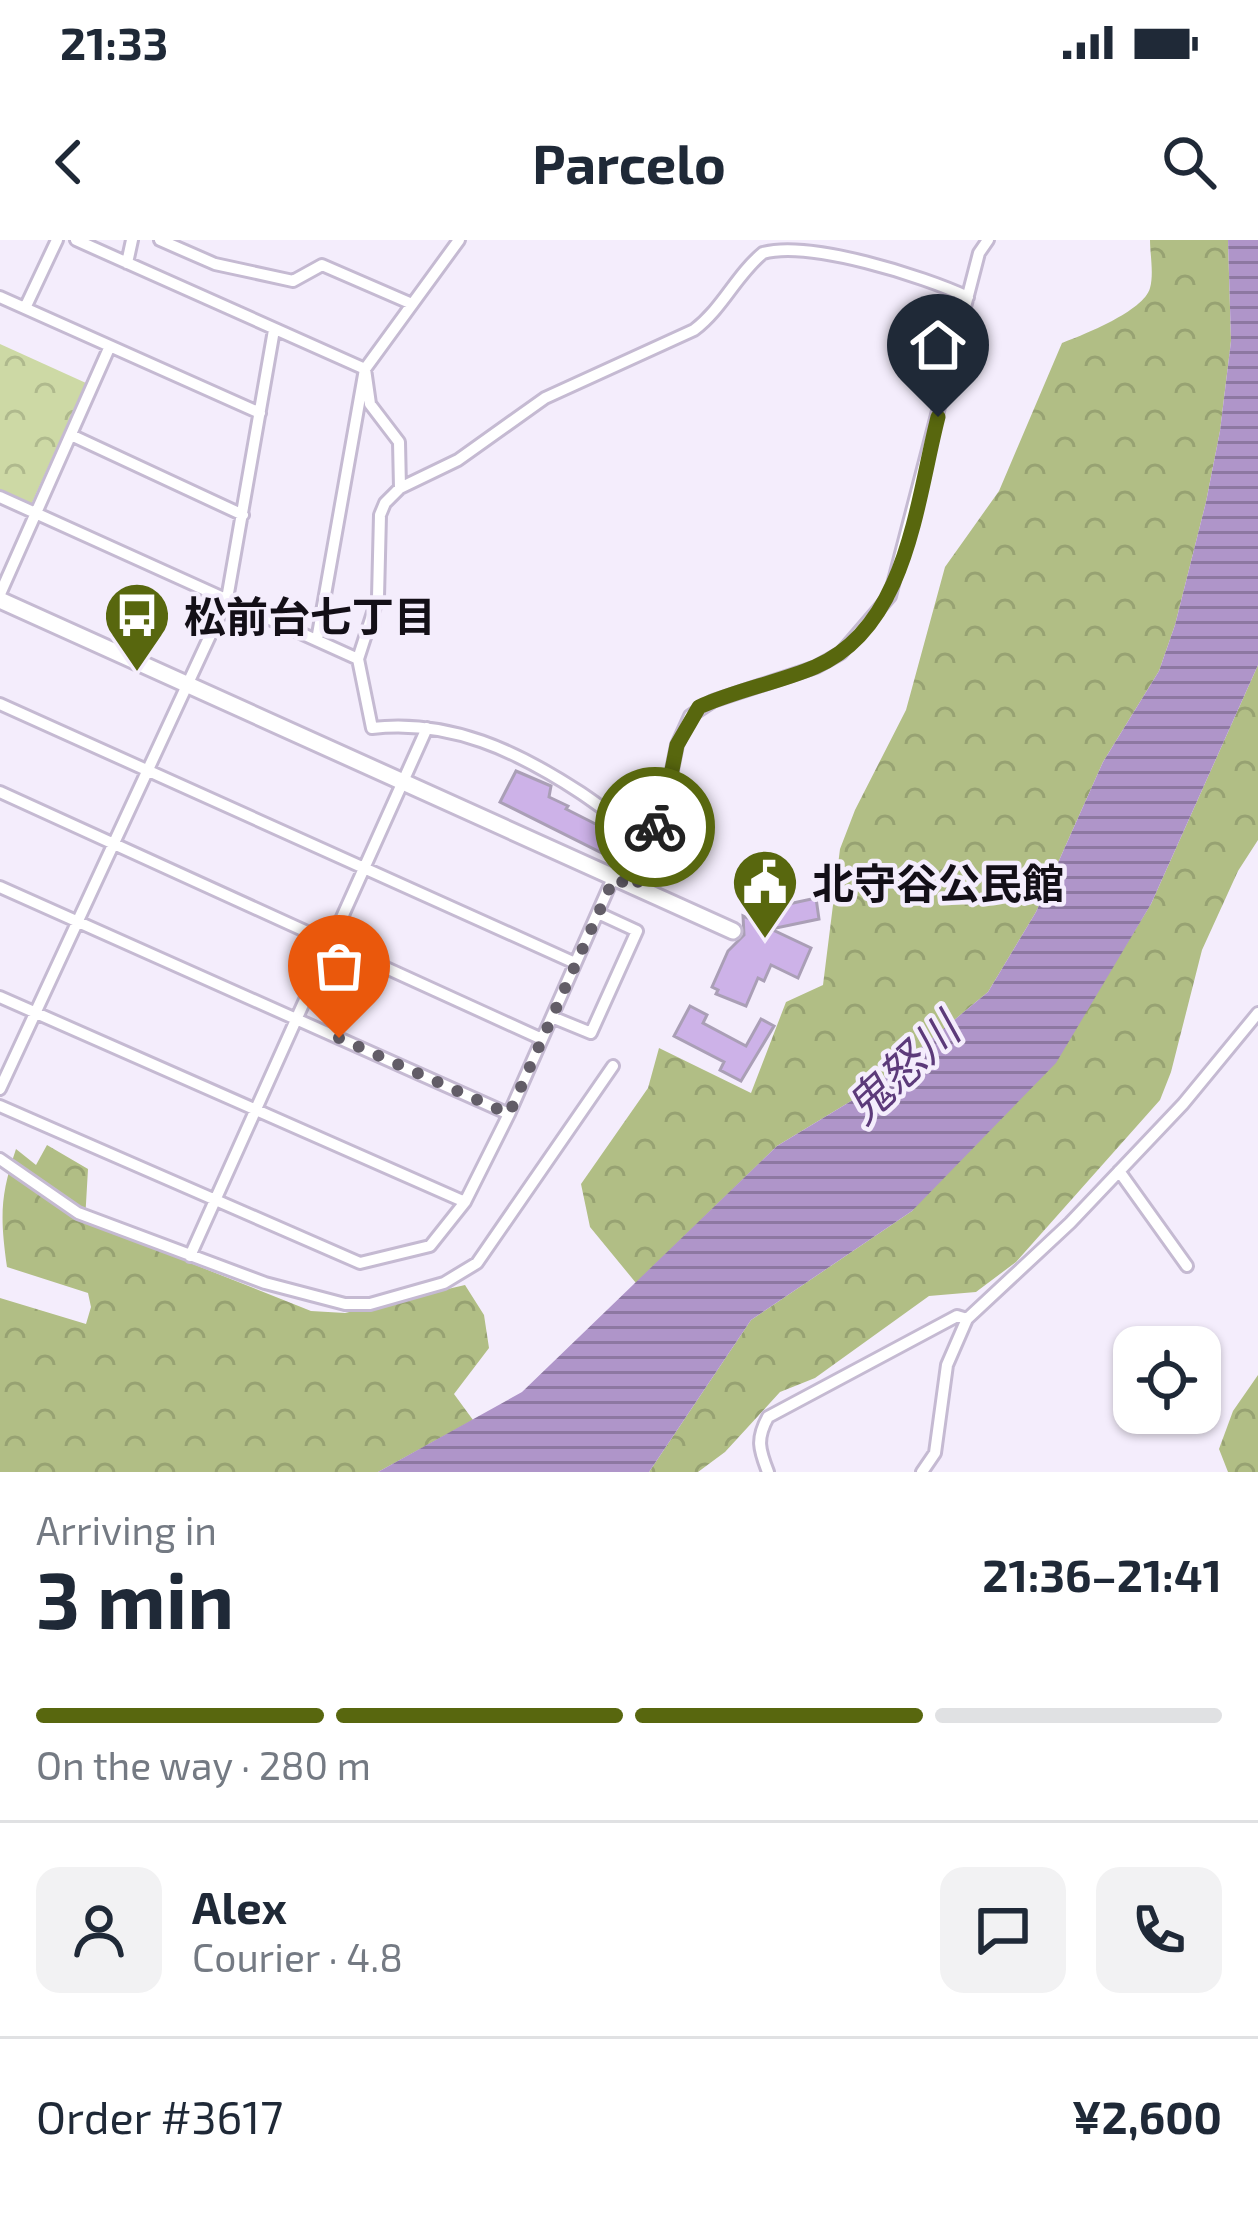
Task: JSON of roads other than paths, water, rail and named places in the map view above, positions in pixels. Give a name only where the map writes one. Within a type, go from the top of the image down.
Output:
[{"type":"street","points":[[26,308],[57,240]]},
{"type":"street","points":[[76,240],[365,369]]},
{"type":"street","points":[[127,263],[132,240]]},
{"type":"street","points":[[160,240],[215,264],[293,281],[322,265],[412,304]]},
{"type":"street","points":[[317,640],[365,369],[459,240]]},
{"type":"street","points":[[636,888],[668,790],[677,745],[699,707],[816,667],[841,653],[890,596],[979,253],[988,240]]},
{"type":"street","points":[[652,838],[625,826],[525,757],[476,738],[427,728],[405,724],[372,728],[358,659],[378,596],[380,515],[385,503],[400,488],[458,460],[544,398],[694,330],[713,315],[764,252],[782,243],[814,242],[886,260],[968,297]]},
{"type":"street","points":[[0,297],[260,413]]},
{"type":"street","points":[[0,1089],[227,599],[274,330]]},
{"type":"street","points":[[110,346],[0,597],[734,931]]},
{"type":"street","points":[[365,369],[370,404],[399,442],[400,488]]},
{"type":"street","points":[[70,436],[243,515]]},
{"type":"street","points":[[0,497],[358,659]]},
{"type":"street","points":[[0,704],[575,963]]},
{"type":"street","points":[[190,1256],[427,728]]},
{"type":"street","points":[[0,792],[542,1039]]},
{"type":"street","points":[[0,1106],[360,1263],[430,1246],[464,1202],[509,1114],[614,878]]},
{"type":"street","points":[[0,887],[509,1114]]},
{"type":"street","points":[[552,1017],[590,1034],[637,931],[598,913]]},
{"type":"street","points":[[0,998],[464,1202]]},
{"type":"street","points":[[922,1472],[935,1453],[947,1365],[968,1319],[1183,1104],[1258,1013]]},
{"type":"street","points":[[0,1159],[78,1213],[265,1283],[345,1304],[370,1304],[444,1283],[477,1263],[613,1066]]},
{"type":"street","points":[[1119,1171],[1187,1266]]},
{"type":"street","points":[[768,1472],[758,1447],[768,1417],[957,1316],[968,1319]]},
{"type":"water","name":"鬼怒川","points":[[1228,240],[1258,240],[1258,665],[1151,904],[1056,1063],[912,1211],[751,1320],[649,1472],[378,1472],[522,1392],[777,1146],[871,1089],[988,992],[1036,912],[1103,762],[1159,671],[1175,625],[1220,431],[1231,341]]},
{"type":"place","name":"松前台七丁目","points":[[137,674]]},
{"type":"place","name":"北守谷公民館","points":[[765,941]]}]
